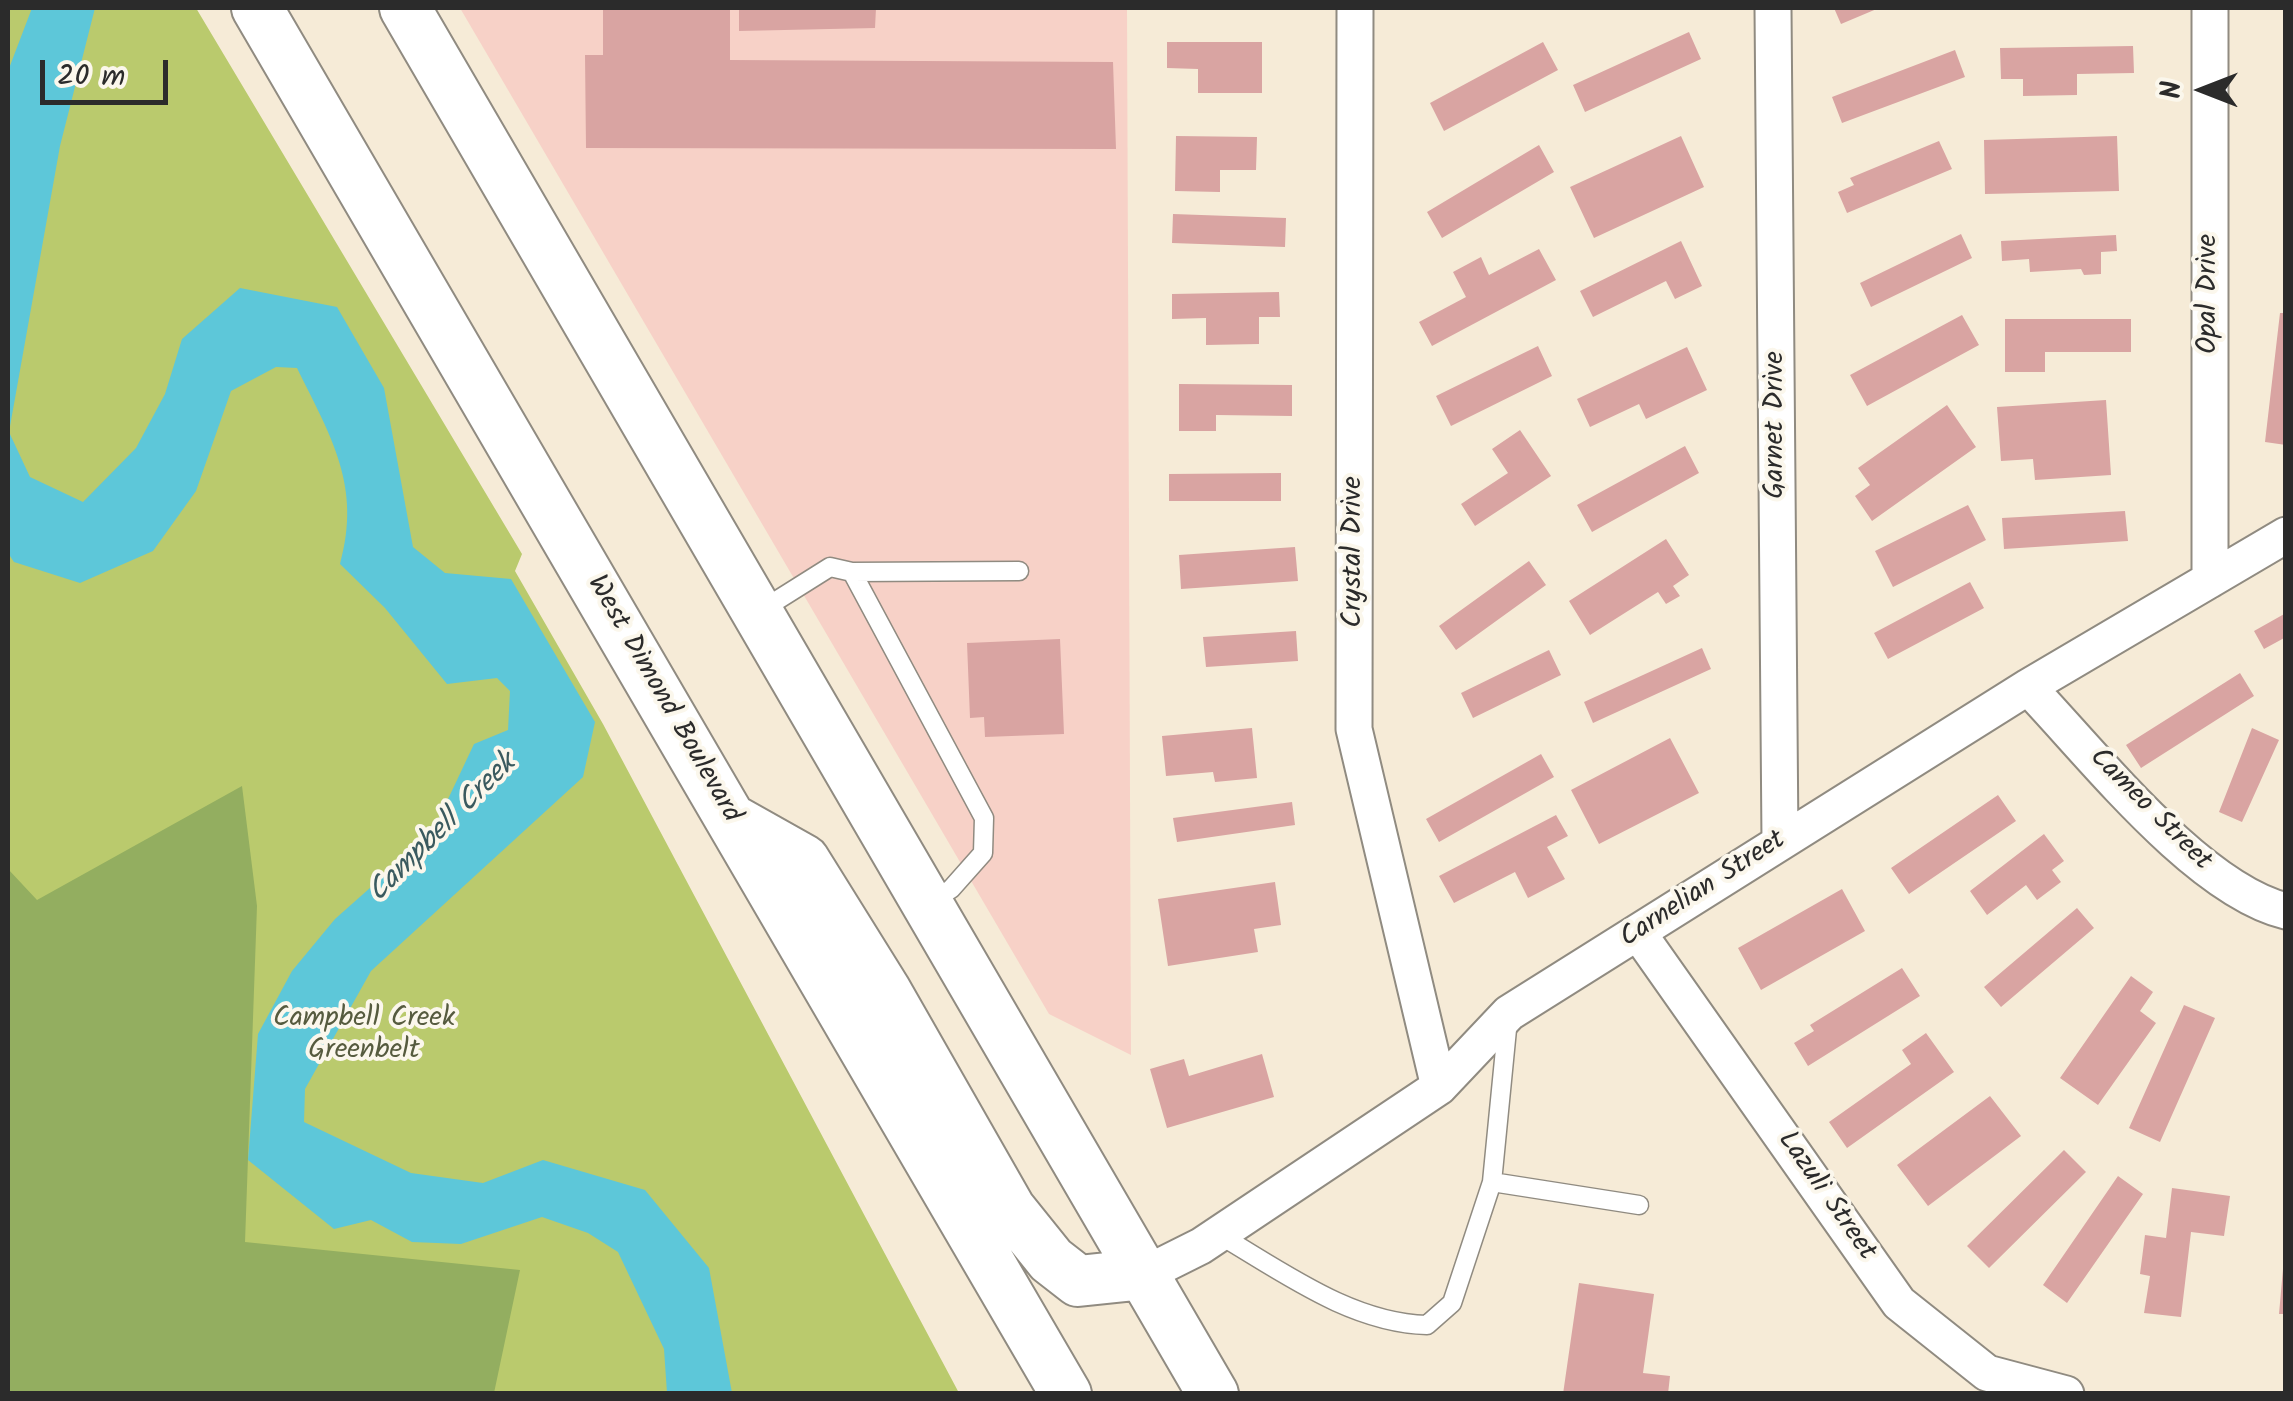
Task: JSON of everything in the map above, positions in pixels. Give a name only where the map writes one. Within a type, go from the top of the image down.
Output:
[{"type":"main road","name":"West Dimond Boulevard","points":[[257,8],[1066,1394]]},
{"type":"main road","points":[[405,8],[1213,1394]]},
{"type":"main road","points":[[732,819],[804,860],[885,990],[1010,1209],[1051,1260],[1078,1282],[1145,1274]]},
{"type":"street","name":"Crystal Drive","points":[[1355,8],[1354,729],[1440,1087]]},
{"type":"street","name":"Garnet Drive","points":[[1773,8],[1780,842]]},
{"type":"street","name":"Opal Drive","points":[[2210,8],[2210,580]]},
{"type":"street","name":"Carnelian Street","points":[[1145,1274],[1218,1234],[1440,1087],[1509,1013],[2028,687],[2280,543]]},
{"type":"street","name":"Cameo Street","points":[[2028,687],[2201,868],[2258,904],[2286,910]]},
{"type":"street","name":"Lazuli Street","points":[[1638,934],[1899,1303],[1986,1373],[2066,1394]]},
{"type":"lane","points":[[758,612],[830,567],[852,572],[1019,571]]},
{"type":"lane","points":[[852,572],[984,818],[983,853],[951,890],[928,903]]},
{"type":"lane","points":[[1218,1234],[1348,1307],[1392,1324],[1428,1324],[1452,1303],[1492,1182],[1509,1013]]},
{"type":"lane","points":[[1492,1182],[1639,1205]]},
{"type":"shaded area","points":[[460,8],[1127,8],[1131,1055],[1049,1014]]},
{"type":"green space","name":"Campbell Creek Greenbelt","points":[[8,8],[196,8],[522,554],[515,571],[603,724],[959,1393],[8,1394]]},
{"type":"green space","points":[[242,786],[257,906],[245,1242],[520,1270],[494,1393],[8,1393],[8,869],[37,900]]},
{"type":"water","name":"Campbell Creek","points":[[32,8],[95,8],[60,146],[9,432],[30,477],[83,502],[136,448],[165,394],[182,339],[240,288],[337,307],[384,388],[413,547],[445,573],[511,579],[595,722],[583,777],[371,971],[305,1089],[304,1122],[411,1173],[483,1183],[543,1160],[645,1190],[709,1268],[732,1393],[667,1393],[664,1349],[618,1252],[588,1233],[542,1217],[461,1244],[412,1242],[371,1220],[334,1229],[248,1160],[258,1034],[292,971],[335,919],[432,833],[474,744],[508,730],[510,691],[497,678],[447,684],[385,608],[340,564],[347,510],[340,463],[297,368],[276,367],[231,391],[196,491],[153,551],[80,583],[14,562],[8,553],[8,71]]},
{"type":"building","points":[[603,8],[730,8],[730,60],[1113,62],[1116,149],[586,148],[585,55],[603,55]]},
{"type":"building","points":[[739,8],[876,8],[875,28],[739,31]]},
{"type":"building","points":[[1834,8],[1879,8],[1841,24]]},
{"type":"building","points":[[1689,32],[1701,59],[1585,112],[1573,85]]},
{"type":"building","points":[[1167,42],[1262,42],[1262,93],[1198,93],[1198,69],[1167,68]]},
{"type":"building","points":[[1543,42],[1558,70],[1444,131],[1430,103]]},
{"type":"building","points":[[2133,46],[2134,73],[2077,74],[2077,95],[2023,96],[2023,79],[2001,79],[2000,48]]},
{"type":"building","points":[[1955,50],[1965,77],[1842,123],[1832,97]]},
{"type":"building","points":[[1176,136],[1257,137],[1256,170],[1220,170],[1220,192],[1175,191]]},
{"type":"building","points":[[1681,136],[1704,187],[1594,238],[1570,187]]},
{"type":"building","points":[[2117,136],[2119,191],[1985,194],[1984,140]]},
{"type":"building","points":[[1939,141],[1952,169],[1847,213],[1838,192],[1854,185],[1850,178]]},
{"type":"building","points":[[1539,145],[1554,172],[1442,238],[1427,212]]},
{"type":"building","points":[[1173,214],[1286,218],[1285,247],[1172,243]]},
{"type":"building","points":[[1961,234],[1972,258],[1871,307],[1860,283]]},
{"type":"building","points":[[2116,235],[2117,251],[2101,252],[2101,274],[2084,275],[2081,269],[2030,272],[2029,259],[2002,261],[2001,241]]},
{"type":"building","points":[[1681,241],[1702,286],[1675,299],[1666,281],[1593,317],[1580,291]]},
{"type":"building","points":[[1539,249],[1556,280],[1432,346],[1419,322],[1466,297],[1453,272],[1481,257],[1489,275]]},
{"type":"building","points":[[1279,292],[1280,317],[1259,317],[1259,344],[1206,345],[1206,318],[1172,319],[1172,294]]},
{"type":"building","points":[[2280,313],[2286,313],[2286,445],[2265,442]]},
{"type":"building","points":[[1962,315],[1979,345],[1867,406],[1850,375]]},
{"type":"building","points":[[2005,319],[2131,319],[2131,352],[2045,352],[2045,372],[2005,372]]},
{"type":"building","points":[[1538,346],[1552,376],[1451,426],[1436,396]]},
{"type":"building","points":[[1687,347],[1707,390],[1646,419],[1639,404],[1590,427],[1577,399]]},
{"type":"building","points":[[1179,384],[1292,385],[1292,416],[1216,415],[1216,431],[1179,431]]},
{"type":"building","points":[[2106,400],[2111,475],[2035,480],[2033,459],[2001,461],[1997,407]]},
{"type":"building","points":[[1947,405],[1976,447],[1872,521],[1855,496],[1870,485],[1858,468]]},
{"type":"building","points":[[1520,430],[1551,476],[1475,526],[1461,504],[1508,473],[1492,449]]},
{"type":"building","points":[[1685,446],[1699,473],[1592,532],[1577,505]]},
{"type":"building","points":[[1281,473],[1281,501],[1169,501],[1169,474]]},
{"type":"building","points":[[1968,505],[1986,540],[1893,587],[1875,551]]},
{"type":"building","points":[[2125,511],[2128,541],[2004,549],[2002,518]]},
{"type":"building","points":[[1666,539],[1689,575],[1673,586],[1680,596],[1666,604],[1658,592],[1590,635],[1569,601]]},
{"type":"building","points":[[1295,547],[1298,581],[1181,589],[1179,555]]},
{"type":"building","points":[[1529,561],[1546,585],[1456,650],[1439,626]]},
{"type":"building","points":[[1970,582],[1984,608],[1888,659],[1874,633]]},
{"type":"building","points":[[2286,613],[2286,637],[2264,649],[2254,631]]},
{"type":"building","points":[[1296,631],[1298,661],[1206,667],[1203,637]]},
{"type":"building","points":[[1060,639],[1064,734],[985,737],[984,717],[970,718],[967,643]]},
{"type":"building","points":[[1702,648],[1711,669],[1593,723],[1584,702]]},
{"type":"building","points":[[1549,650],[1561,675],[1473,718],[1461,693]]},
{"type":"building","points":[[2240,673],[2254,696],[2141,768],[2126,745]]},
{"type":"building","points":[[1252,728],[1257,778],[1215,782],[1213,772],[1166,776],[1162,736]]},
{"type":"building","points":[[2252,728],[2279,740],[2242,822],[2219,812]]},
{"type":"building","points":[[1670,738],[1699,793],[1599,844],[1571,790]]},
{"type":"building","points":[[1541,754],[1554,777],[1439,842],[1426,819]]},
{"type":"building","points":[[1998,795],[2016,821],[1909,894],[1891,868]]},
{"type":"building","points":[[1292,802],[1295,825],[1177,842],[1173,818]]},
{"type":"building","points":[[1556,815],[1568,836],[1547,847],[1565,879],[1528,898],[1515,872],[1454,903],[1439,876]]},
{"type":"building","points":[[2044,834],[2064,861],[2052,870],[2061,882],[2037,900],[2026,885],[1987,915],[1970,891]]},
{"type":"building","points":[[1275,882],[1281,925],[1254,929],[1258,952],[1168,966],[1158,899]]},
{"type":"building","points":[[1842,889],[1865,931],[1761,990],[1738,948]]},
{"type":"building","points":[[2077,908],[2094,928],[2001,1007],[1984,987]]},
{"type":"building","points":[[1902,968],[1920,996],[1808,1066],[1794,1043],[1814,1031],[1810,1025]]},
{"type":"building","points":[[2131,976],[2153,992],[2140,1011],[2156,1023],[2098,1105],[2060,1078]]},
{"type":"building","points":[[2184,1005],[2215,1018],[2160,1142],[2129,1128]]},
{"type":"building","points":[[1926,1033],[1954,1072],[1847,1148],[1829,1122],[1911,1064],[1902,1050]]},
{"type":"building","points":[[1262,1054],[1274,1097],[1167,1128],[1150,1069],[1184,1059],[1189,1076]]},
{"type":"building","points":[[1990,1096],[2021,1136],[1928,1206],[1897,1165]]},
{"type":"building","points":[[2064,1150],[2086,1172],[1989,1268],[1967,1246]]},
{"type":"building","points":[[2118,1176],[2143,1194],[2067,1303],[2043,1285]]},
{"type":"building","points":[[2172,1188],[2230,1196],[2224,1236],[2191,1232],[2181,1317],[2144,1313],[2150,1276],[2140,1274],[2145,1235],[2166,1238]]},
{"type":"building","points":[[2283,1269],[2286,1314],[2279,1314]]},
{"type":"building","points":[[1579,1283],[1654,1294],[1643,1373],[1670,1376],[1668,1394],[1563,1394]]}]
